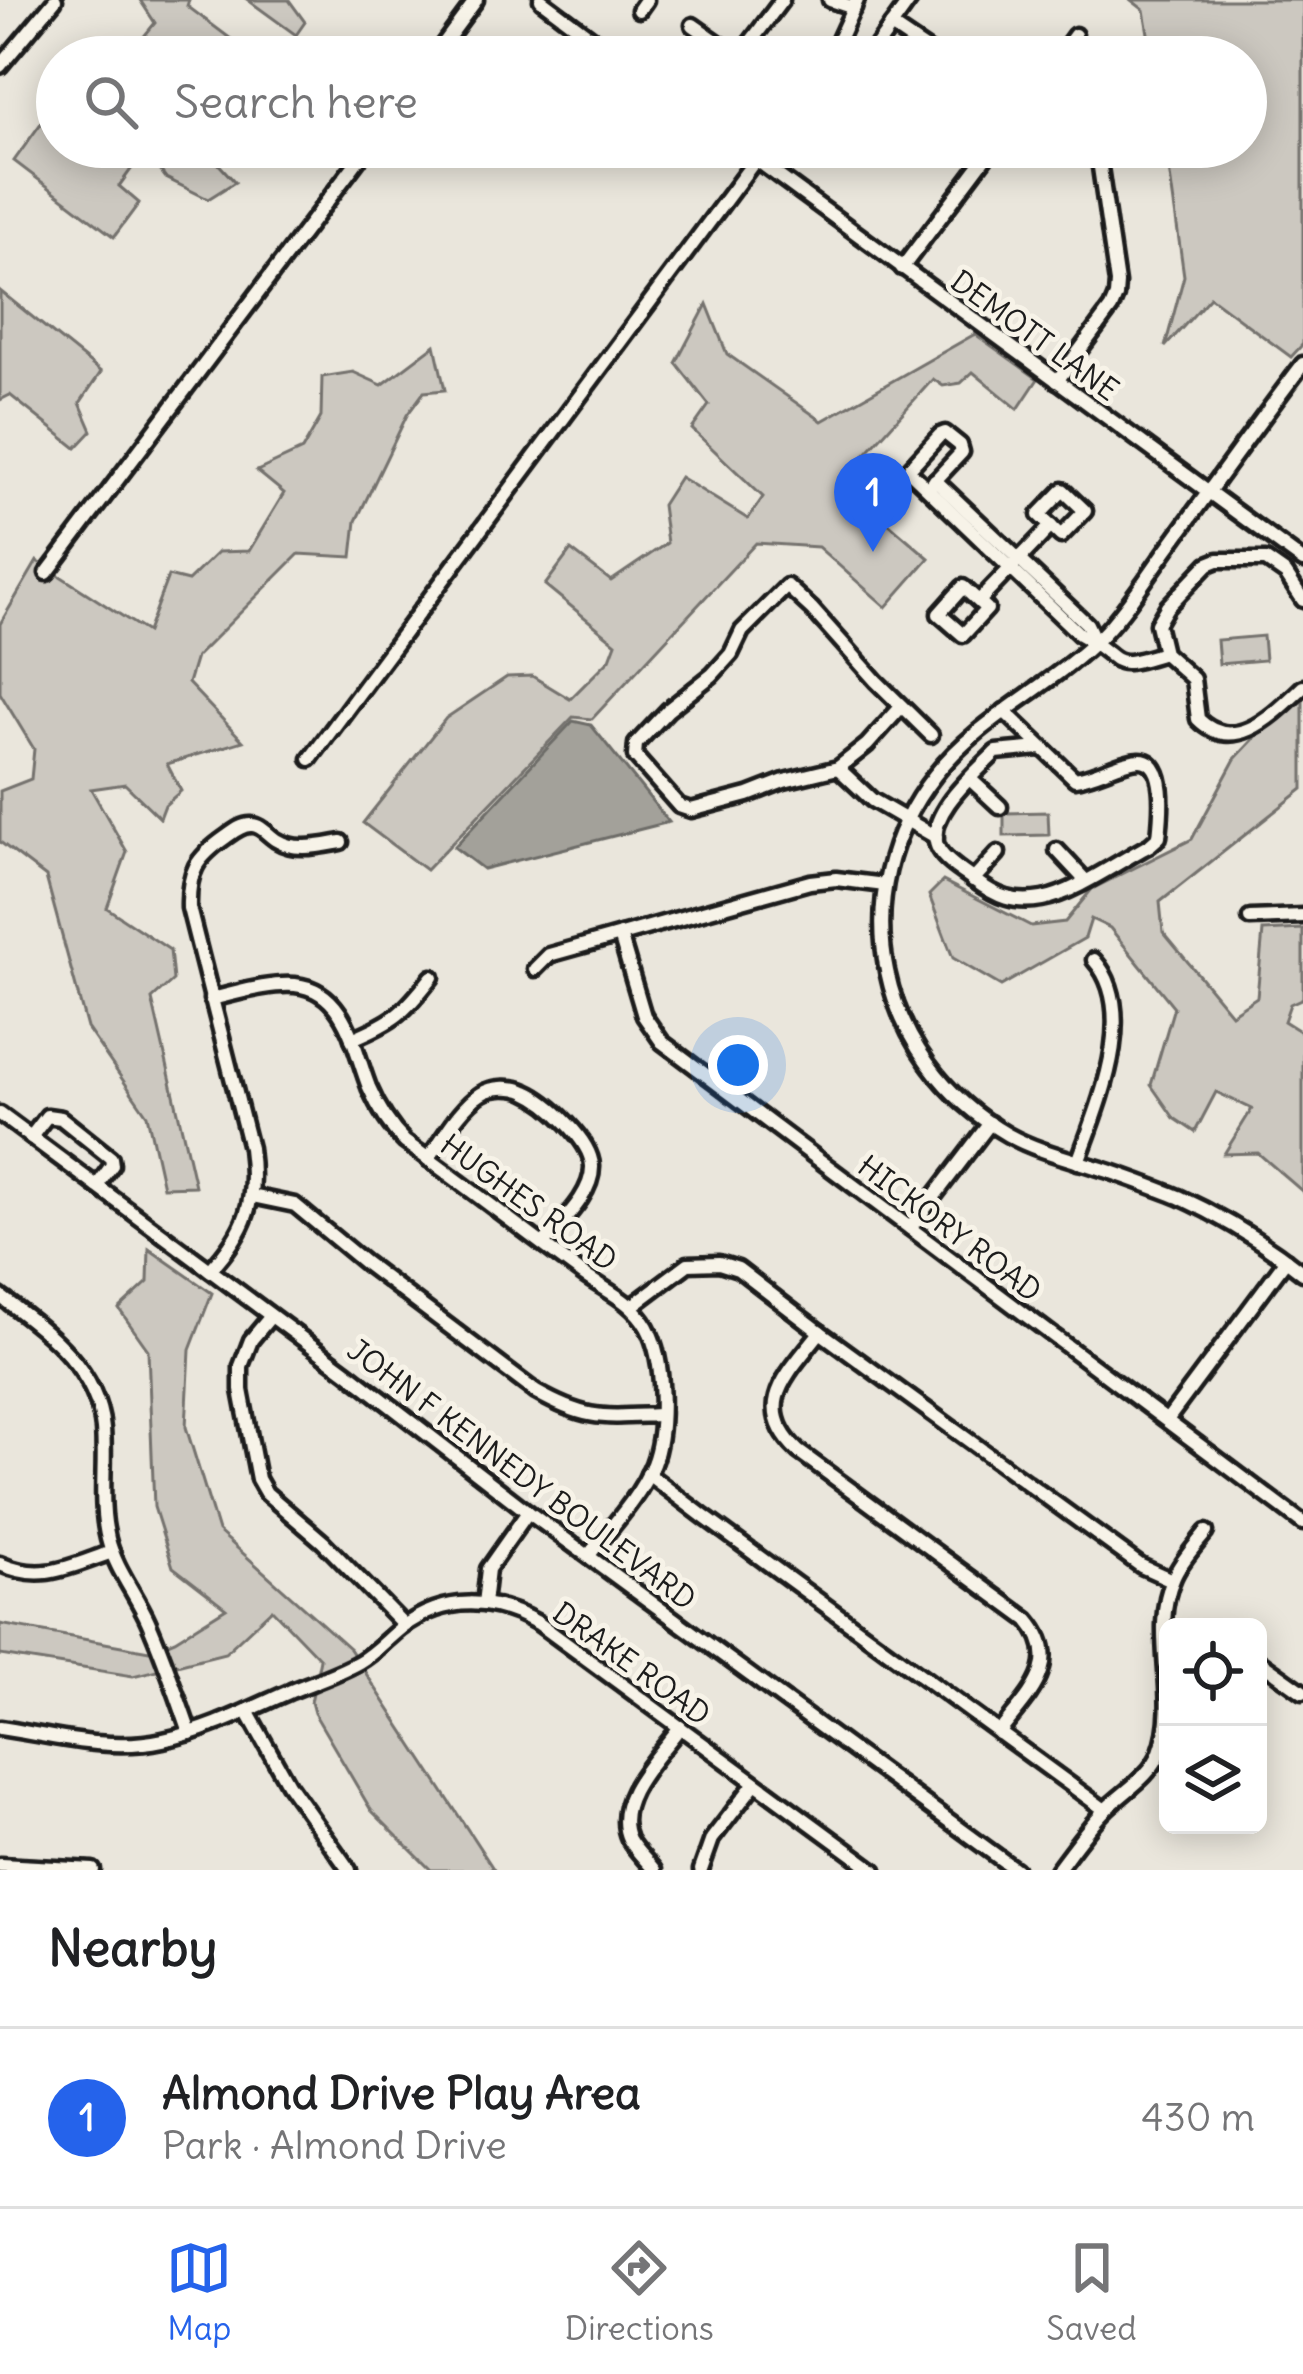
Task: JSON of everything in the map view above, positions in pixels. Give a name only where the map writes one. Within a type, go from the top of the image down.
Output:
[{"type":"street","points":[[0,66],[55,0]]},
{"type":"street","points":[[449,36],[476,0]]},
{"type":"street","points":[[541,0],[589,36]]},
{"type":"street","points":[[755,36],[782,0]]},
{"type":"street","points":[[830,0],[856,4],[844,36]]},
{"type":"street","points":[[885,36],[910,0]]},
{"type":"street","points":[[693,25],[709,36]]},
{"type":"street","points":[[892,26],[907,36]]},
{"type":"street","points":[[47,573],[352,168]]},
{"type":"street","points":[[310,759],[750,168]]},
{"type":"street","name":"DEMOTT LANE","points":[[767,168],[1303,561]]},
{"type":"street","points":[[902,268],[977,168]]},
{"type":"street","points":[[1057,381],[1116,296],[1100,168]]},
{"type":"street","points":[[1303,364],[1095,642],[946,761],[906,819],[894,848],[885,885],[883,955],[888,982],[913,1042],[935,1075],[968,1108],[1010,1137],[1203,1208],[1303,1273]]},
{"type":"street","points":[[875,506],[940,435],[949,435],[962,452],[931,484]]},
{"type":"street","points":[[908,470],[931,484],[1079,634],[1120,663],[1131,664],[1164,652]]},
{"type":"street","points":[[979,601],[1052,526]]},
{"type":"street","points":[[1303,600],[1286,574],[1266,560],[1213,561],[1167,607],[1157,629],[1164,652],[1191,676],[1198,718],[1218,733],[1248,732],[1303,687]]},
{"type":"street","points":[[901,707],[868,745],[838,768],[691,810],[679,806],[635,756],[634,748],[668,710],[712,675],[731,654],[742,631],[787,586],[931,735]]},
{"type":"street","points":[[1004,712],[1075,779],[1141,760],[1151,764],[1158,772],[1161,812],[1159,837],[1150,845],[1049,898],[1016,902],[973,880],[944,856],[936,837],[945,806],[999,751],[1040,748]]},
{"type":"street","points":[[838,768],[872,800],[936,837]]},
{"type":"street","points":[[970,779],[1000,807]]},
{"type":"street","points":[[210,1270],[242,1229],[254,1177],[189,908],[193,871],[201,857],[242,827],[257,825],[287,845],[341,842]]},
{"type":"street","points":[[1057,850],[1085,880]]},
{"type":"street","points":[[973,880],[998,853]]},
{"type":"street","points":[[535,969],[549,955],[810,881],[885,885]]},
{"type":"street","points":[[1250,918],[1303,916]]},
{"type":"street","name":"HICKORY ROAD","points":[[620,935],[644,1016],[662,1042],[1303,1523]]},
{"type":"street","points":[[1078,1162],[1112,1055],[1111,994],[1094,960]]},
{"type":"street","points":[[352,1039],[394,1020],[432,977]]},
{"type":"street","name":"HUGHES ROAD","points":[[211,999],[290,985],[307,987],[334,1005],[389,1126],[588,1278],[632,1306],[647,1327],[660,1388],[660,1432],[648,1474],[589,1555]]},
{"type":"street","points":[[428,1159],[482,1093],[517,1089],[534,1096],[584,1142],[592,1166],[587,1188],[544,1244]]},
{"type":"street","name":"JOHN F KENNEDY BOULEVARD","points":[[1,1115],[528,1512],[1016,1870]]},
{"type":"street","points":[[32,1137],[47,1116],[61,1118],[111,1158],[112,1166],[97,1186]]},
{"type":"street","points":[[910,1228],[990,1123]]},
{"type":"street","points":[[252,1196],[296,1204],[365,1263],[536,1392],[566,1409],[598,1417],[660,1415]]},
{"type":"street","points":[[1167,1420],[1286,1260]]},
{"type":"street","points":[[632,1306],[681,1267],[718,1263],[738,1269],[1141,1566],[1172,1580]]},
{"type":"street","points":[[0,1296],[64,1348],[90,1384],[103,1428],[104,1511],[112,1552],[147,1620],[190,1733]]},
{"type":"street","points":[[272,1316],[251,1340],[241,1366],[258,1479],[266,1493],[323,1542],[404,1625]]},
{"type":"street","points":[[820,1332],[780,1385],[775,1405],[780,1430],[799,1450],[1038,1630],[1044,1649],[1042,1674],[999,1733]]},
{"type":"street","points":[[648,1474],[1105,1810]]},
{"type":"street","points":[[0,1728],[124,1745],[190,1733],[247,1711],[360,1662],[404,1625],[446,1606],[484,1604],[488,1569],[528,1512]]},
{"type":"street","points":[[1167,1618],[1172,1580],[1206,1532]]},
{"type":"street","points":[[0,1564],[42,1574],[112,1552]]},
{"type":"street","name":"DRAKE ROAD","points":[[484,1604],[514,1610],[538,1623],[874,1870]]},
{"type":"street","points":[[1267,1666],[1303,1692]]},
{"type":"street","points":[[247,1711],[288,1784],[350,1870]]},
{"type":"street","points":[[1057,1870],[1105,1810],[1146,1773],[1161,1750],[1165,1726]]},
{"type":"street","points":[[654,1870],[628,1837],[627,1806],[633,1790],[680,1727]]},
{"type":"street","points":[[701,1870],[712,1839],[755,1783]]},
{"type":"street","points":[[0,1865],[93,1870]]},
{"type":"shaded area","points":[[140,0],[189,0],[187,6],[227,36],[144,36],[155,23]]},
{"type":"shaded area","points":[[248,0],[289,0],[305,22],[296,35]]},
{"type":"shaded area","points":[[1131,0],[1303,0],[1303,344],[1291,357],[1210,297],[1165,347],[1184,276],[1169,168],[1267,168],[1267,36],[1148,36],[1144,10]]},
{"type":"shaded area","points":[[36,130],[36,168],[132,168],[119,186],[139,203],[114,237],[14,161]]},
{"type":"shaded area","points":[[158,168],[222,168],[235,182],[208,199],[166,178]]},
{"type":"shaded area","points":[[0,291],[101,372],[80,403],[92,431],[76,448],[10,395],[0,400]]},
{"type":"shaded area","points":[[707,304],[727,354],[822,421],[975,334],[1038,379],[1018,409],[973,372],[961,383],[943,386],[933,379],[852,469],[867,489],[859,498],[929,558],[886,607],[818,547],[756,543],[592,719],[573,717],[426,870],[363,823],[446,718],[507,677],[532,676],[570,699],[610,659],[616,643],[545,585],[571,550],[611,581],[667,543],[662,505],[680,477],[748,519],[763,497],[692,429],[709,405],[676,363]]},
{"type":"shaded area","points":[[435,345],[445,390],[424,392],[407,415],[356,521],[352,557],[299,554],[196,657],[188,683],[243,741],[167,764],[181,791],[165,805],[160,818],[125,784],[91,789],[127,852],[107,908],[170,950],[173,980],[152,999],[195,1186],[163,1187],[147,1115],[87,1028],[46,877],[0,842],[0,791],[31,779],[34,749],[0,693],[0,624],[37,561],[147,632],[168,576],[188,581],[218,552],[249,551],[284,493],[257,471],[302,450],[321,417],[322,377],[353,372],[382,385]]},
{"type":"shaded area","points":[[1263,636],[1265,660],[1219,664],[1217,640]]},
{"type":"shaded area","points":[[1303,687],[1303,789],[1160,902],[1163,932],[1231,1014],[1257,997],[1263,931],[1303,929],[1303,998],[1290,1004],[1284,1021],[1303,1033],[1303,1192],[1258,1153],[1224,1154],[1252,1109],[1216,1092],[1195,1132],[1174,1118],[1151,1085],[1174,1007],[1110,928],[1091,919],[1085,938],[1001,986],[953,958],[929,895],[943,881],[1031,926],[1065,922],[1092,889],[1192,839],[1235,759]]},
{"type":"shaded area","points":[[573,721],[591,725],[669,822],[483,869],[454,847]]},
{"type":"shaded area","points":[[1048,812],[1049,835],[1004,836],[1004,813]]},
{"type":"shaded area","points":[[149,1249],[212,1293],[190,1350],[186,1427],[218,1531],[350,1649],[494,1870],[431,1870],[371,1810],[314,1713],[311,1702],[320,1659],[272,1609],[225,1653],[133,1676],[0,1655],[0,1624],[149,1651],[226,1608],[173,1567],[154,1507],[148,1350],[119,1309],[148,1282]]},
{"type":"place","name":"Almond Drive Play Area","points":[[873,552]]}]
